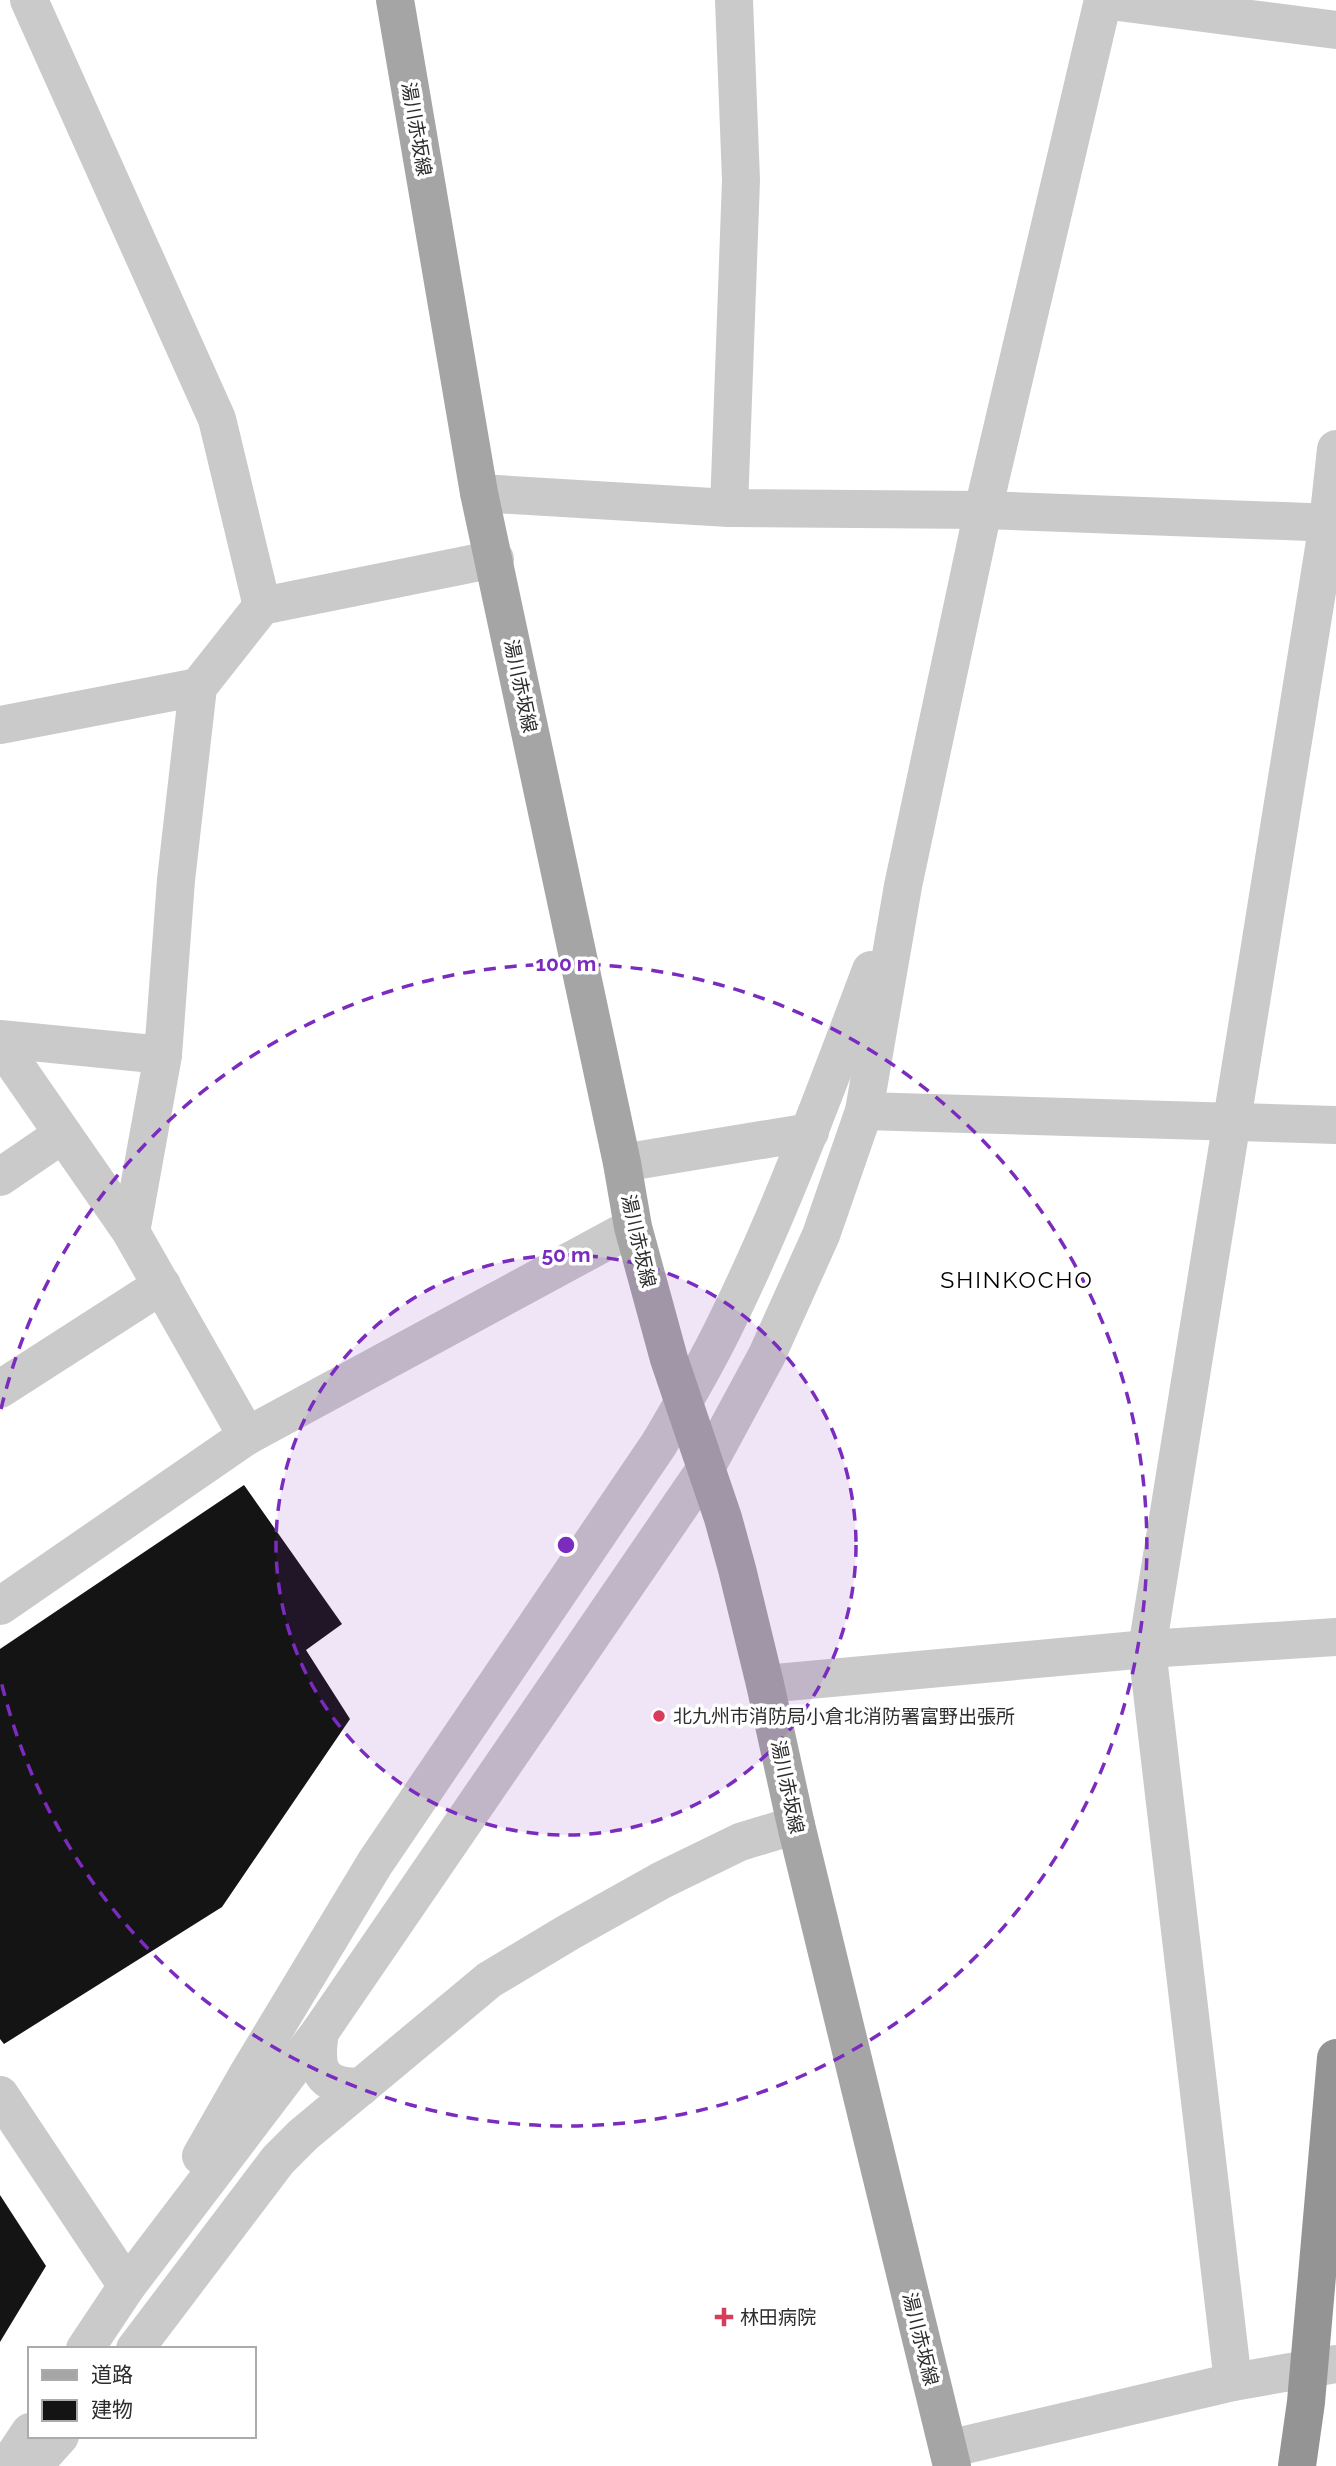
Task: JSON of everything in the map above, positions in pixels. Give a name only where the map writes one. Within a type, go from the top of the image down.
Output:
[{"type":"highway","points":[[1297,2466],[1306,2402],[1336,2058]]},
{"type":"main road","name":"湯川赤坂線","points":[[395,0],[480,494],[634,1227],[683,1403],[723,1518],[950,2457]]},
{"type":"street","points":[[29,0],[217,419],[262,606]]},
{"type":"street","points":[[729,508],[741,180],[734,0]]},
{"type":"street","points":[[86,2347],[127,2286],[320,2032],[706,1468],[767,1355],[821,1235],[864,1111],[903,886],[983,510],[1103,0],[1336,30]]},
{"type":"street","points":[[1233,2382],[1147,1649],[1231,1122],[1332,523],[1336,449]]},
{"type":"street","points":[[480,494],[729,508],[983,510],[1332,523]]},
{"type":"street","points":[[131,1232],[163,1055],[176,880],[198,687],[262,606],[495,559]]},
{"type":"street","points":[[0,725],[198,687]]},
{"type":"street","points":[[127,2286],[249,2071],[376,1863],[659,1444],[683,1403],[726,1325],[770,1227],[810,1132],[903,886]]},
{"type":"street","points":[[0,1041],[163,1055]]},
{"type":"street","points":[[0,1041],[131,1232],[247,1436]]},
{"type":"street","points":[[864,1111],[1336,1125]]},
{"type":"street","points":[[622,1163],[810,1132]]},
{"type":"street","points":[[0,1177],[63,1134]]},
{"type":"street","points":[[0,1606],[247,1436],[634,1227]]},
{"type":"street","points":[[0,1389],[162,1285]]},
{"type":"street","points":[[765,1684],[1147,1649],[1336,1637]]},
{"type":"street","points":[[137,2347],[278,2160],[303,2135],[489,1980],[569,1931],[662,1880],[729,1847],[796,1825]]},
{"type":"street","points":[[320,2032],[316,2056],[322,2072],[333,2084],[361,2087]]},
{"type":"street","points":[[0,2095],[127,2286]]},
{"type":"street","points":[[950,2457],[1233,2382],[1336,2364]]},
{"type":"street","points":[[7,2466],[28,2435]]},
{"type":"street","points":[[33,2466],[58,2438]]},
{"type":"building","points":[[244,1485],[342,1624],[306,1650],[350,1719],[222,1907],[4,2044],[0,2039],[0,1649]]},
{"type":"building","points":[[0,2195],[46,2266],[0,2342]]},
{"type":"place","name":"北九州市消防局小倉北消防署富野出張所","points":[[659,1716]]},
{"type":"place","name":"林田病院","points":[[724,2317]]},
{"type":"district","name":"SHINKOCHO","points":[[1017,1280]]}]
